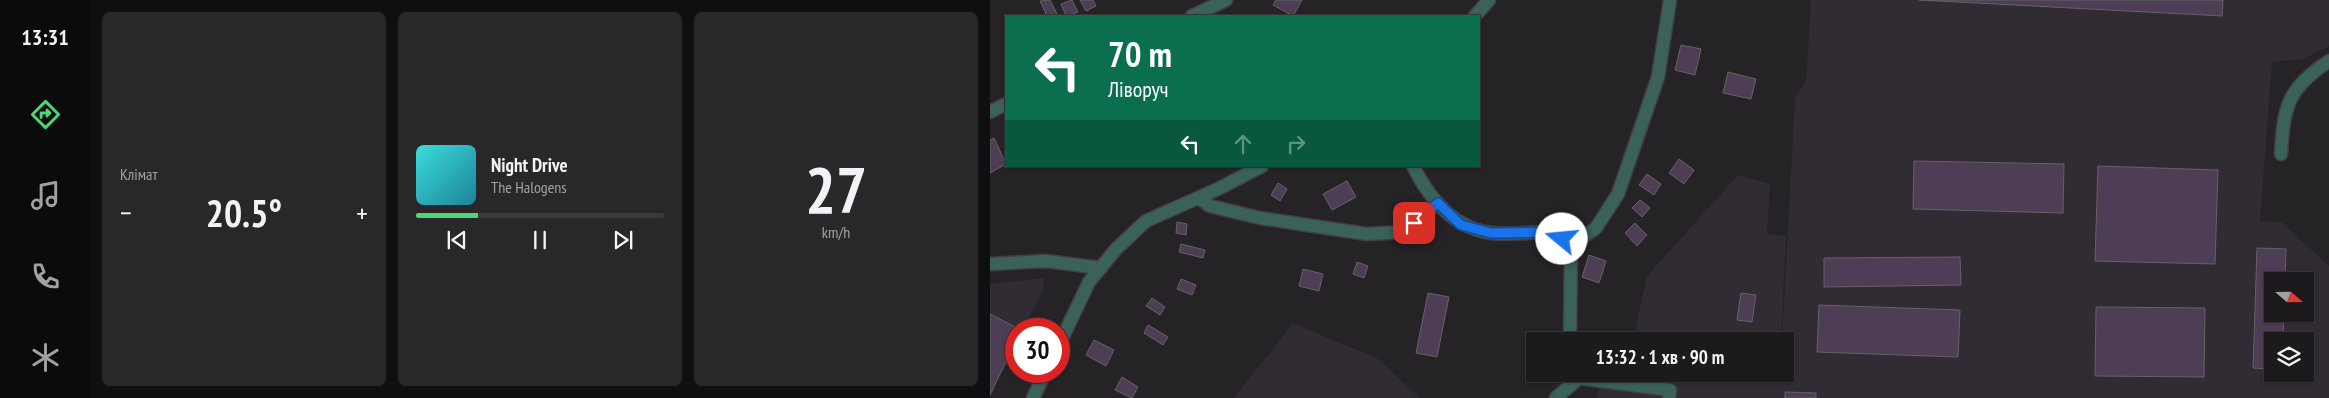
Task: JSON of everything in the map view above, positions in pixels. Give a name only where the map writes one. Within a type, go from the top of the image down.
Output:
[{"type":"street","points":[[1194,15],[1226,0]]},
{"type":"street","points":[[1476,15],[1489,0]]},
{"type":"street","points":[[1571,246],[1596,228],[1618,194],[1658,77],[1670,0]]},
{"type":"street","points":[[2281,154],[2283,128],[2290,97],[2312,73],[2329,61]]},
{"type":"street","points":[[990,112],[1005,104]]},
{"type":"street","points":[[1070,322],[1089,282],[1116,249],[1146,221],[1199,198],[1260,167]]},
{"type":"street","points":[[1413,167],[1419,179],[1438,203],[1461,225],[1491,233],[1553,232],[1571,246]]},
{"type":"street","points":[[1199,198],[1210,206],[1260,218],[1367,234],[1403,232],[1438,203]]},
{"type":"street","points":[[1570,332],[1571,246]]},
{"type":"street","points":[[990,264],[1046,260],[1101,268]]},
{"type":"street","points":[[1556,398],[1571,382]]},
{"type":"street","points":[[1617,382],[1670,390],[1669,398]]},
{"type":"street","points":[[1033,398],[1040,383]]},
{"type":"shaded area","points":[[1811,0],[2329,0],[2329,46],[2304,59],[2272,62],[2260,221],[2281,222],[2329,266],[2329,398],[1597,398],[1600,382],[1780,382],[1780,386],[1780,382],[1794,382],[1794,332],[1782,332],[1795,97],[1806,82]]},
{"type":"shaded area","points":[[1738,175],[1770,184],[1767,234],[1786,236],[1781,332],[1635,332],[1647,276]]},
{"type":"shaded area","points":[[1043,278],[1044,287],[1028,318],[1005,318],[1005,365],[990,395],[990,284]]},
{"type":"shaded area","points":[[1293,323],[1378,359],[1420,398],[1234,398]]},
{"type":"building","points":[[1050,0],[1058,15],[1047,15],[1040,1]]},
{"type":"building","points":[[1072,0],[1078,12],[1066,15],[1061,4]]},
{"type":"building","points":[[1080,0],[1093,0],[1096,6],[1086,11]]},
{"type":"building","points":[[1276,0],[1302,0],[1294,15],[1273,5]]},
{"type":"building","points":[[1919,0],[2223,0],[2222,16]]},
{"type":"building","points":[[1681,45],[1701,49],[1695,75],[1675,70]]},
{"type":"building","points":[[1728,72],[1756,79],[1751,99],[1723,93]]},
{"type":"building","points":[[994,138],[1005,165],[990,173],[990,140]]},
{"type":"building","points":[[1679,159],[1694,170],[1684,184],[1669,173]]},
{"type":"building","points":[[1914,161],[2064,164],[2063,213],[1913,209]]},
{"type":"building","points":[[2098,166],[2218,170],[2215,264],[2095,261]]},
{"type":"building","points":[[1647,174],[1661,184],[1654,195],[1639,185]]},
{"type":"building","points":[[1347,181],[1356,197],[1332,210],[1323,194]]},
{"type":"building","points":[[1278,183],[1287,189],[1280,201],[1271,195]]},
{"type":"building","points":[[1640,200],[1650,208],[1642,217],[1632,208]]},
{"type":"building","points":[[1177,222],[1187,224],[1186,235],[1176,233]]},
{"type":"building","points":[[1635,223],[1647,235],[1637,246],[1625,233]]},
{"type":"building","points":[[1181,244],[1205,250],[1203,258],[1179,252]]},
{"type":"building","points":[[2257,248],[2286,249],[2285,272],[2264,272],[2264,322],[2284,322],[2283,332],[2264,332],[2264,369],[2253,368]]},
{"type":"building","points":[[1589,255],[1606,261],[1599,283],[1582,277]]},
{"type":"building","points":[[1960,257],[1961,285],[1824,287],[1824,258]]},
{"type":"building","points":[[1357,262],[1368,266],[1364,278],[1353,274]]},
{"type":"building","points":[[1303,269],[1323,274],[1319,291],[1299,286]]},
{"type":"building","points":[[1181,279],[1196,285],[1192,295],[1177,289]]},
{"type":"building","points":[[1428,293],[1449,297],[1437,357],[1416,353]]},
{"type":"building","points":[[1741,293],[1756,295],[1752,322],[1737,320]]},
{"type":"building","points":[[1152,298],[1165,307],[1160,315],[1146,306]]},
{"type":"building","points":[[1819,305],[1960,310],[1958,357],[1817,352]]},
{"type":"building","points":[[2096,307],[2205,308],[2204,377],[2095,376]]},
{"type":"building","points":[[990,314],[1005,322],[1005,364],[990,395]]},
{"type":"building","points":[[1148,325],[1168,337],[1163,345],[1144,333]]},
{"type":"building","points":[[1094,340],[1114,350],[1106,366],[1086,355]]},
{"type":"building","points":[[1122,377],[1138,387],[1132,398],[1115,390]]},
{"type":"building","points":[[1785,392],[1816,393],[1816,398],[1785,398]]},
{"type":"route","points":[[1414,223],[1438,203],[1461,225],[1491,233],[1553,232],[1562,239]]}]
